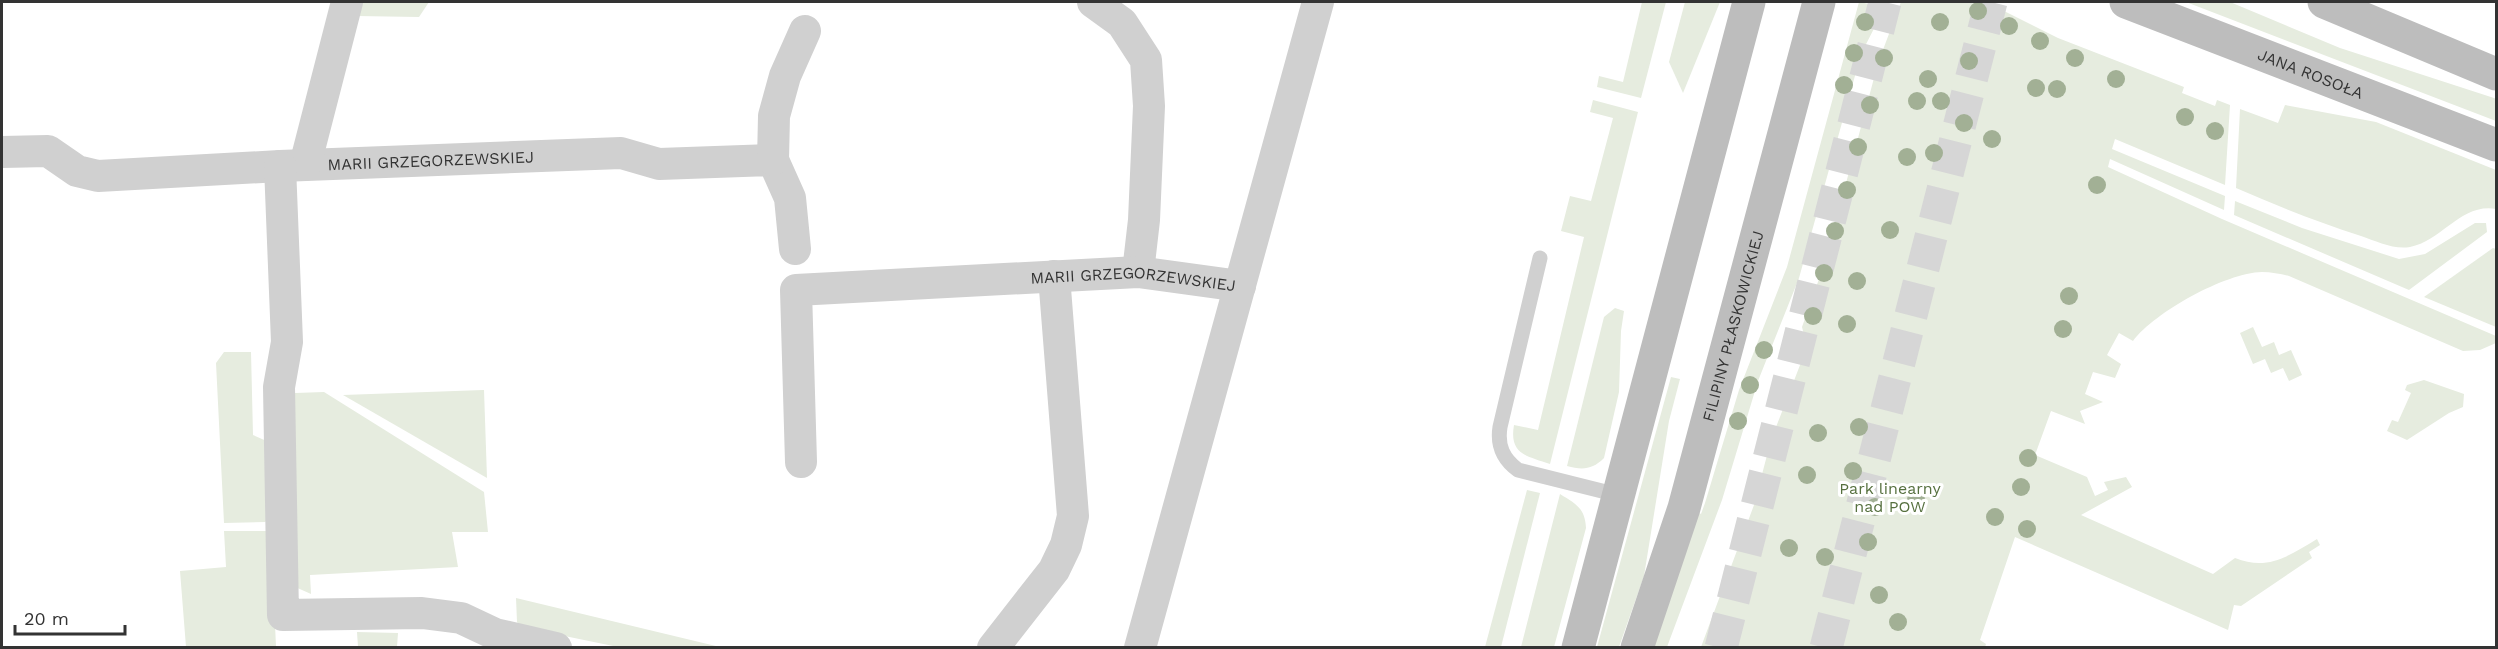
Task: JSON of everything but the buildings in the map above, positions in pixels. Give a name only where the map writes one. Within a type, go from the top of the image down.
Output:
[{"type":"main road","points":[[1578,648],[1749,2]]},
{"type":"main road","name":"FILIPINY PŁASKOWICKIEJ","points":[[1637,648],[1684,508],[1819,2]]},
{"type":"main road","name":"JANA ROSOŁA","points":[[2126,2],[2496,145]]},
{"type":"main road","points":[[2324,2],[2496,74]]},
{"type":"street","points":[[347,2],[292,165],[287,342],[279,387],[282,615],[432,614],[461,618],[495,634],[556,648]]},
{"type":"street","points":[[1093,2],[1122,23],[1146,60],[1149,106],[1144,220],[1138,272]]},
{"type":"street","points":[[1240,286],[1318,2]]},
{"type":"street","points":[[795,249],[790,198],[773,160],[774,116],[785,76],[805,31]]},
{"type":"street","name":"MARII GRZEGORZEWSKIEJ","points":[[2,152],[48,151],[77,171],[99,176],[292,165],[621,153],[658,164],[773,160]]},
{"type":"street","name":"MARII GRZEGORZEWSKIEJ","points":[[801,462],[796,290],[1138,272],[1240,286],[1140,648]]},
{"type":"street","points":[[993,648],[1054,570],[1066,545],[1073,516],[1054,276]]},
{"type":"lane","points":[[1540,258],[1500,428],[1499,444],[1505,459],[1518,470],[1618,495]]},
{"type":"green space","points":[[360,2],[429,2],[419,17],[356,16]]},
{"type":"green space","points":[[1642,2],[1666,2],[1641,98],[1597,87],[1599,76],[1623,82]]},
{"type":"green space","points":[[1685,2],[1720,2],[1683,93],[1669,62]]},
{"type":"green space","points":[[1859,2],[1885,7],[1861,54],[1799,278],[1758,381],[1722,500],[1667,647],[1650,648],[1699,513],[1701,514],[1705,503],[1739,390],[1787,267]]},
{"type":"green space","name":"Park linearny nad POW","points":[[1901,2],[1986,2],[2058,38],[2184,87],[2182,93],[2215,106],[2217,100],[2230,105],[2225,185],[2115,139],[2112,149],[2225,196],[2224,210],[2110,159],[2108,167],[2222,219],[2496,336],[2496,343],[2480,350],[2463,351],[2289,276],[2262,272],[2229,279],[2192,296],[2157,318],[2133,341],[2119,333],[2107,355],[2121,364],[2115,378],[2093,372],[2085,394],[2103,402],[2080,411],[2085,424],[2051,411],[2035,455],[2087,477],[2095,496],[2108,490],[2104,482],[2126,477],[2132,487],[2081,515],[2213,574],[2235,558],[2258,563],[2278,560],[2317,539],[2320,545],[2309,552],[2312,558],[2241,606],[2234,605],[2228,630],[2015,537],[1980,640],[1986,644],[1985,647],[1701,647],[1754,505],[1771,440],[1807,347],[1802,327],[1825,262],[1878,63]]},
{"type":"green space","points":[[2186,2],[2230,2],[2340,48],[2494,98],[2496,99],[2496,121]]},
{"type":"green space","points":[[1593,100],[1638,112],[1550,464],[1527,456],[1517,448],[1513,435],[1514,425],[1538,430],[1584,237],[1561,231],[1570,196],[1591,201],[1613,118],[1590,112]]},
{"type":"green space","points":[[2285,105],[2376,122],[2496,170],[2496,209],[2472,212],[2432,238],[2404,248],[2391,246],[2313,219],[2236,188],[2240,109],[2278,123]]},
{"type":"green space","points":[[2235,201],[2302,228],[2399,259],[2425,254],[2475,223],[2486,223],[2487,232],[2409,290],[2234,215]]},
{"type":"green space","points":[[2493,248],[2496,249],[2496,327],[2424,297]]},
{"type":"green space","points":[[1615,308],[1624,311],[1619,392],[1604,458],[1587,468],[1567,466],[1604,317]]},
{"type":"green space","points":[[2253,327],[2262,347],[2274,342],[2279,355],[2291,350],[2302,375],[2289,381],[2283,368],[2271,373],[2265,359],[2253,364],[2240,333]]},
{"type":"green space","points":[[224,352],[251,352],[253,435],[271,443],[269,519],[265,522],[224,523],[216,363]]},
{"type":"green space","points":[[1671,377],[1680,379],[1669,421],[1644,576],[1619,647],[1597,647]]},
{"type":"green space","points":[[2424,380],[2464,394],[2463,407],[2449,413],[2407,440],[2387,431],[2392,420],[2398,422],[2411,393],[2405,390],[2407,385]]},
{"type":"green space","points":[[483,390],[487,478],[343,395]]},
{"type":"green space","points":[[324,392],[484,492],[488,532],[452,532],[458,567],[310,575],[311,594],[293,586],[290,397],[295,393]]},
{"type":"green space","points":[[1527,490],[1540,493],[1501,647],[1485,647]]},
{"type":"green space","points":[[1560,494],[1579,507],[1584,516],[1586,528],[1554,647],[1521,647]]},
{"type":"green space","points":[[224,531],[271,531],[276,647],[186,647],[180,571],[226,567]]},
{"type":"green space","points":[[516,598],[720,647],[618,647],[521,627],[517,622]]},
{"type":"green space","points":[[357,632],[398,633],[397,647],[358,647]]},
{"type":"tunnel","points":[[1721,648],[1885,2]]},
{"type":"tunnel","points":[[1826,648],[1991,2]]}]
